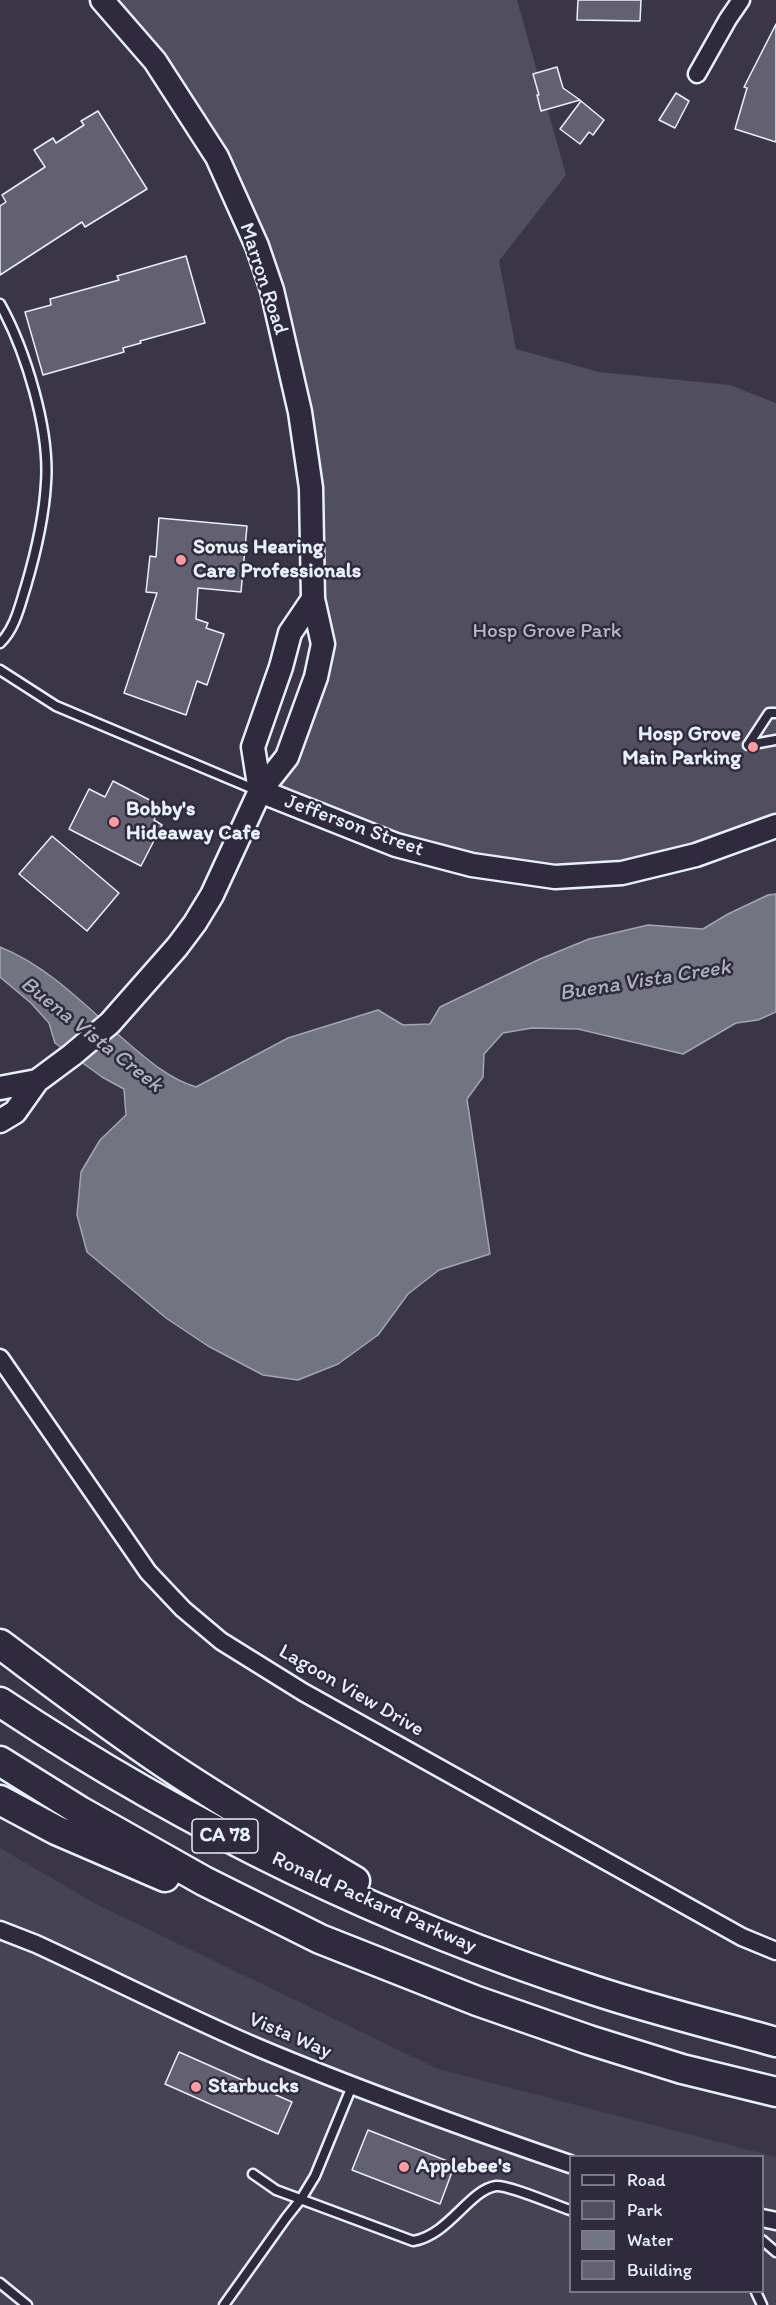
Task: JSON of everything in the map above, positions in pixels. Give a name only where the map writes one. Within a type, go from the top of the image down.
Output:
[{"type":"highway","points":[[0,1644],[76,1702],[258,1824],[463,1944]]},
{"type":"highway","name":"Ronald Packard Parkway","points":[[0,1702],[79,1754],[228,1838],[322,1883],[463,1944],[594,1991],[776,2042]]},
{"type":"highway","name":"CA 78","points":[[0,1761],[80,1811],[204,1881],[320,1939],[477,2001],[589,2040],[682,2068],[776,2092]]},
{"type":"highway","points":[[0,1800],[88,1844],[183,1885],[320,1939]]},
{"type":"main road","name":"Marron Road","points":[[102,0],[155,61],[217,157],[257,246],[272,290],[300,412],[311,488],[313,599],[322,644],[316,676],[287,757],[260,791]]},
{"type":"main road","points":[[260,791],[253,747],[281,668],[290,633],[313,599]]},
{"type":"main road","name":"Jefferson Street","points":[[0,1121],[15,1112],[37,1081],[110,1023],[195,923],[212,895],[260,791],[396,845],[472,865],[555,877],[622,873],[696,855],[776,826]]},
{"type":"main road","name":"Jefferson Street","points":[[0,1088],[37,1081]]},
{"type":"street","points":[[697,74],[741,0]]},
{"type":"street","name":"Lagoon View Drive","points":[[0,1358],[148,1572],[183,1609],[220,1641],[303,1692],[742,1937],[776,1951]]},
{"type":"street","name":"Vista Way","points":[[0,1930],[36,1944],[257,2047],[456,2125],[569,2164]]},
{"type":"lane","points":[[0,304],[17,337],[30,372],[42,433],[46,481],[41,531],[29,576],[18,612],[7,637],[0,643]]},
{"type":"lane","points":[[0,670],[56,706],[260,791]]},
{"type":"lane","points":[[776,712],[770,713],[748,745],[776,741]]},
{"type":"lane","points":[[224,2305],[301,2199],[315,2176],[352,2086]]},
{"type":"lane","points":[[253,2174],[276,2190],[413,2241],[426,2239],[482,2191],[498,2186],[569,2211]]},
{"type":"lane","points":[[764,2242],[776,2252]]},
{"type":"lane","points":[[0,2283],[27,2305]]},
{"type":"shaded area","points":[[0,1848],[96,1904],[438,2069],[776,2157],[776,2305],[0,2305]]},
{"type":"green space","name":"Hosp Grove Park","points":[[108,0],[517,0],[566,175],[499,261],[516,349],[599,372],[730,385],[776,403],[776,814],[686,848],[601,865],[530,863],[459,853],[382,831],[273,786],[317,639],[321,490],[243,190]]},
{"type":"water","name":"Buena Vista Creek","points":[[776,894],[776,1012],[758,1020],[736,1023],[683,1054],[578,1029],[532,1028],[503,1033],[484,1054],[483,1077],[467,1099],[490,1254],[439,1270],[408,1294],[378,1335],[338,1364],[298,1380],[263,1375],[208,1346],[166,1318],[87,1252],[77,1215],[81,1172],[100,1140],[126,1115],[124,1089],[102,1077],[55,1043],[49,1023],[31,1003],[0,977],[0,947],[49,975],[156,1066],[196,1087],[288,1038],[378,1010],[403,1025],[430,1024],[440,1007],[540,959],[589,939],[648,925],[703,929],[728,914],[768,895]]},
{"type":"building","points":[[578,0],[641,0],[640,21],[577,20]]},
{"type":"building","points":[[776,24],[776,142],[735,129],[747,88],[744,87]]},
{"type":"building","points":[[557,67],[563,88],[580,100],[541,111],[533,74]]},
{"type":"building","points":[[676,93],[689,101],[675,128],[659,120]]},
{"type":"building","points":[[581,101],[604,120],[593,135],[589,132],[580,144],[560,129]]},
{"type":"building","points":[[98,111],[147,189],[85,227],[82,222],[0,275],[0,206],[6,202],[2,195],[45,167],[34,150],[53,138],[56,143],[84,125],[81,121]]},
{"type":"building","points":[[186,256],[205,323],[140,341],[141,343],[123,348],[124,352],[43,375],[25,312],[51,305],[50,299],[119,280],[117,276]]},
{"type":"building","points":[[159,518],[247,526],[241,592],[198,588],[196,619],[208,623],[206,628],[224,634],[207,685],[197,681],[186,715],[124,693],[157,593],[146,592],[150,556],[156,557]]},
{"type":"building","name":"Bobby's Hideaway Cafe","points":[[113,781],[161,806],[154,820],[162,825],[141,866],[69,829],[89,789],[105,797]]},
{"type":"building","points":[[52,836],[119,893],[87,931],[19,874]]},
{"type":"building","points":[[179,2052],[292,2102],[278,2134],[165,2084]]},
{"type":"building","name":"Applebee's","points":[[368,2130],[455,2164],[440,2204],[352,2170]]},
{"type":"place","name":"Sonus Hearing Care Professionals","points":[[181,560]]},
{"type":"place","name":"Hosp Grove Main Parking","points":[[753,747]]},
{"type":"place","name":"Bobby's Hideaway Cafe","points":[[114,822]]},
{"type":"place","name":"Starbucks","points":[[196,2087]]},
{"type":"place","name":"Applebee's","points":[[404,2167]]}]
